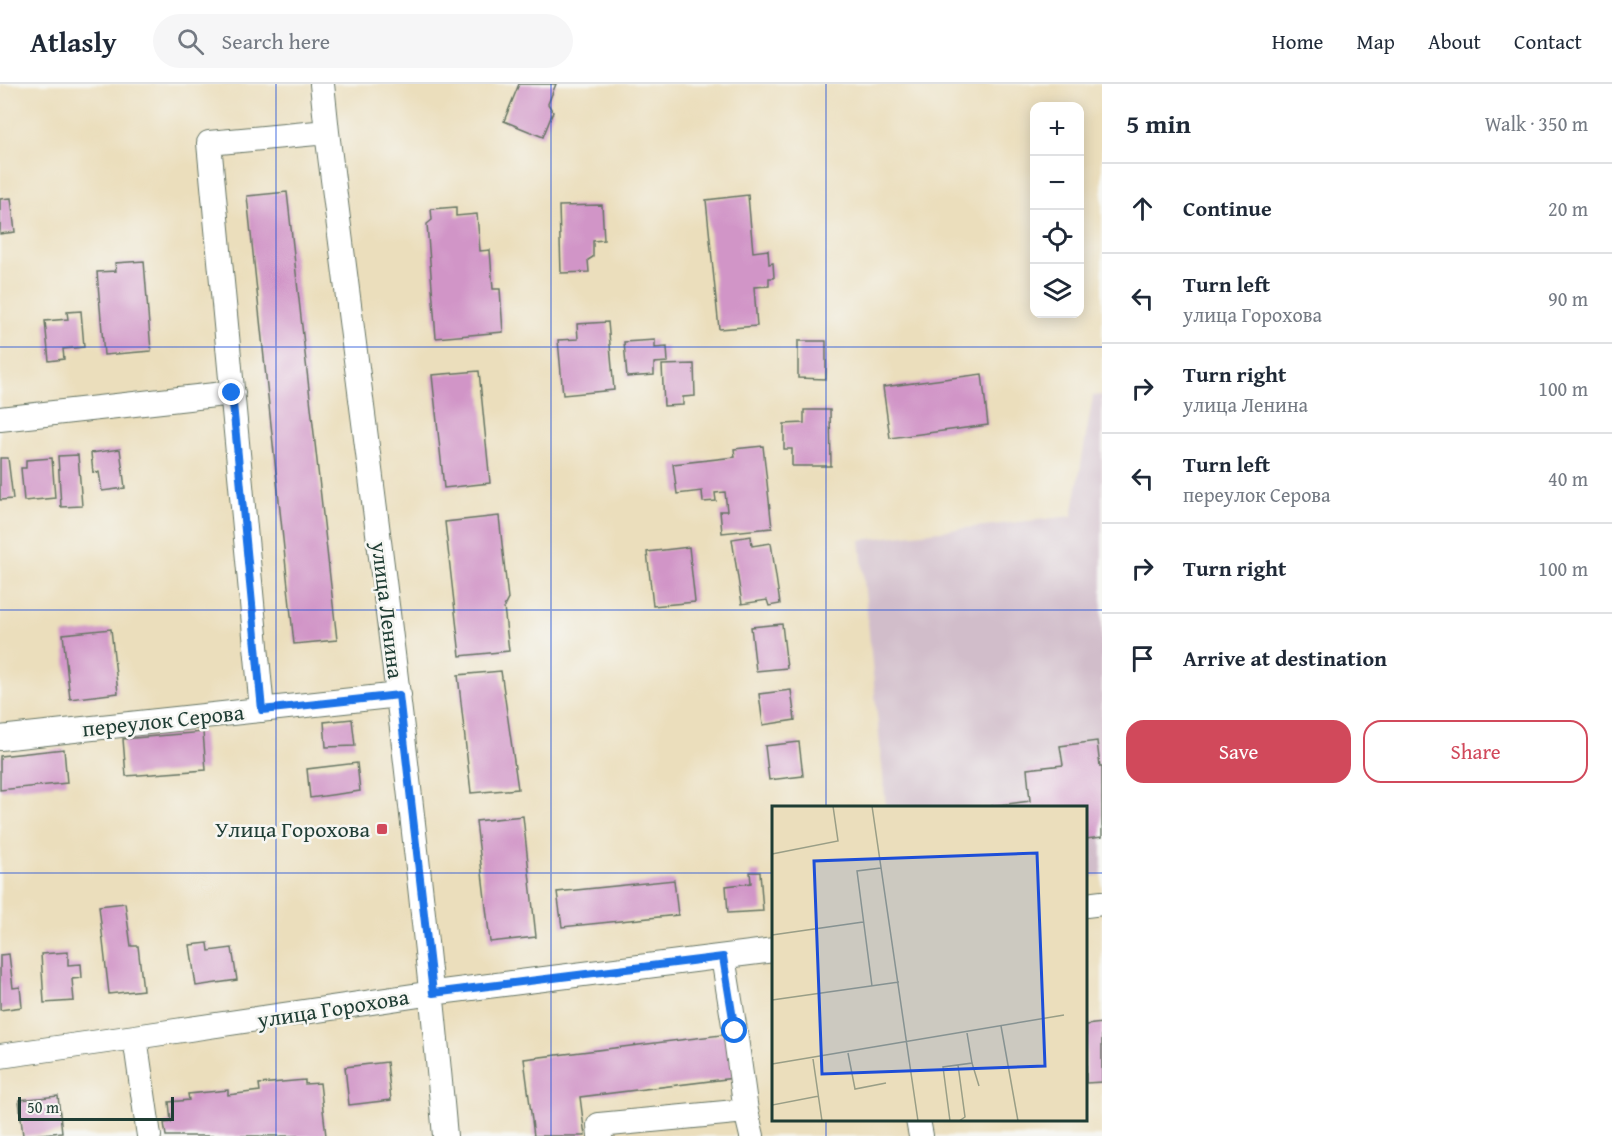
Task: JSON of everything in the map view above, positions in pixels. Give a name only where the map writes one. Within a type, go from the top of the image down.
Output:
[{"type":"street","name":"улица Ленина","points":[[322,84],[399,695],[433,993],[446,1136]]},
{"type":"street","points":[[262,710],[209,143],[327,132]]},
{"type":"street","points":[[0,419],[232,393]]},
{"type":"street","name":"переулок Серова","points":[[0,738],[399,695]]},
{"type":"street","points":[[1087,905],[1102,903]]},
{"type":"street","name":"улица Горохова","points":[[0,1056],[433,993],[772,950]]},
{"type":"street","points":[[723,957],[746,1111],[752,1136]]},
{"type":"street","points":[[135,1037],[149,1136]]},
{"type":"street","points":[[600,1136],[598,1125],[674,1127],[746,1111]]},
{"type":"street","points":[[918,1121],[921,1136]]},
{"type":"shaded area","points":[[1102,395],[1102,875],[1087,877],[1087,806],[886,806],[860,540],[1072,516],[1093,396]]},
{"type":"building","points":[[519,84],[556,84],[548,104],[553,112],[543,137],[504,121]]},
{"type":"building","points":[[287,192],[337,640],[294,644],[247,196]]},
{"type":"building","points":[[748,195],[753,252],[768,250],[769,264],[773,263],[774,278],[769,278],[769,286],[754,287],[757,326],[719,329],[706,200]]},
{"type":"building","points":[[11,198],[15,232],[0,234],[0,199]]},
{"type":"building","points":[[602,205],[604,240],[593,241],[593,257],[588,260],[589,272],[561,273],[559,206]]},
{"type":"building","points":[[456,207],[456,216],[477,214],[480,251],[490,250],[493,289],[500,289],[503,332],[436,338],[427,224],[432,220],[431,209]]},
{"type":"building","points":[[144,261],[151,351],[104,355],[97,272],[116,271],[115,263]]},
{"type":"building","points":[[81,311],[84,347],[63,349],[64,359],[49,361],[45,321],[68,319],[67,312]]},
{"type":"building","points":[[608,322],[614,390],[563,395],[558,340],[578,339],[577,324]]},
{"type":"building","points":[[655,340],[655,348],[667,347],[668,362],[654,363],[654,375],[627,377],[624,342]]},
{"type":"building","points":[[798,341],[826,341],[826,379],[798,378]]},
{"type":"building","points":[[694,364],[695,396],[683,397],[683,405],[664,406],[662,365]]},
{"type":"building","points":[[479,371],[490,483],[444,488],[432,375]]},
{"type":"building","points":[[982,374],[988,425],[890,438],[883,387]]},
{"type":"building","points":[[804,410],[830,410],[831,466],[792,466],[792,449],[784,449],[784,424],[804,423]]},
{"type":"building","points":[[763,446],[772,528],[722,533],[720,511],[727,511],[725,492],[715,493],[716,501],[703,502],[702,491],[677,494],[673,464],[735,457],[734,449]]},
{"type":"building","points":[[120,449],[125,488],[102,491],[99,472],[93,473],[91,453]]},
{"type":"building","points":[[78,455],[82,506],[61,507],[58,456]]},
{"type":"building","points":[[0,458],[8,458],[13,499],[0,500]]},
{"type":"building","points":[[52,458],[55,498],[24,501],[21,468],[26,468],[26,460]]},
{"type":"building","points":[[499,516],[508,599],[504,607],[509,651],[460,656],[445,522]]},
{"type":"building","points":[[751,536],[752,546],[771,543],[780,604],[769,606],[767,600],[742,604],[732,539]]},
{"type":"building","points":[[689,547],[695,602],[653,606],[647,552]]},
{"type":"building","points":[[782,624],[787,668],[756,671],[751,627]]},
{"type":"building","points":[[111,629],[118,693],[70,699],[63,634]]},
{"type":"building","points":[[501,671],[518,789],[471,793],[458,675]]},
{"type":"building","points":[[791,690],[795,720],[763,725],[759,694]]},
{"type":"building","points":[[352,719],[355,746],[326,747],[324,722]]},
{"type":"building","points":[[203,732],[206,770],[126,776],[123,739]]},
{"type":"building","points":[[1097,741],[1100,767],[1102,767],[1102,837],[1087,839],[1087,806],[992,806],[1030,801],[1027,769],[1063,765],[1060,746]]},
{"type":"building","points":[[799,742],[803,776],[769,780],[765,746]]},
{"type":"building","points":[[64,749],[67,783],[0,790],[0,756]]},
{"type":"building","points":[[357,763],[360,791],[310,798],[307,769]]},
{"type":"building","points":[[523,816],[536,937],[490,942],[476,821]]},
{"type":"building","points":[[750,872],[760,872],[763,911],[728,913],[726,886],[751,883]]},
{"type":"building","points":[[674,880],[678,915],[562,927],[557,892]]},
{"type":"building","points":[[125,903],[131,946],[138,946],[143,990],[109,994],[99,906]]},
{"type":"building","points":[[208,943],[209,951],[232,948],[237,980],[196,986],[190,945]]},
{"type":"building","points":[[68,952],[68,965],[81,964],[82,978],[72,979],[74,1001],[44,1003],[41,954]]},
{"type":"building","points":[[9,954],[13,988],[20,987],[22,1007],[0,1010],[0,955]]},
{"type":"building","points":[[1102,1023],[1102,1082],[1087,1083],[1087,1025]]},
{"type":"building","points":[[729,1034],[734,1078],[580,1097],[585,1136],[534,1136],[524,1059]]},
{"type":"building","points":[[387,1062],[391,1100],[349,1105],[345,1067]]},
{"type":"building","points":[[305,1080],[305,1084],[320,1083],[326,1136],[166,1136],[164,1123],[171,1122],[169,1102],[189,1100],[188,1094],[228,1090],[228,1095],[260,1091],[259,1084]]},
{"type":"building","points":[[58,1096],[62,1132],[23,1136],[19,1100]]},
{"type":"place","name":"Улица Горохова","points":[[382,829]]},
{"type":"route","points":[[232,393],[262,710],[399,695],[433,993],[723,957],[735,1031]]}]
